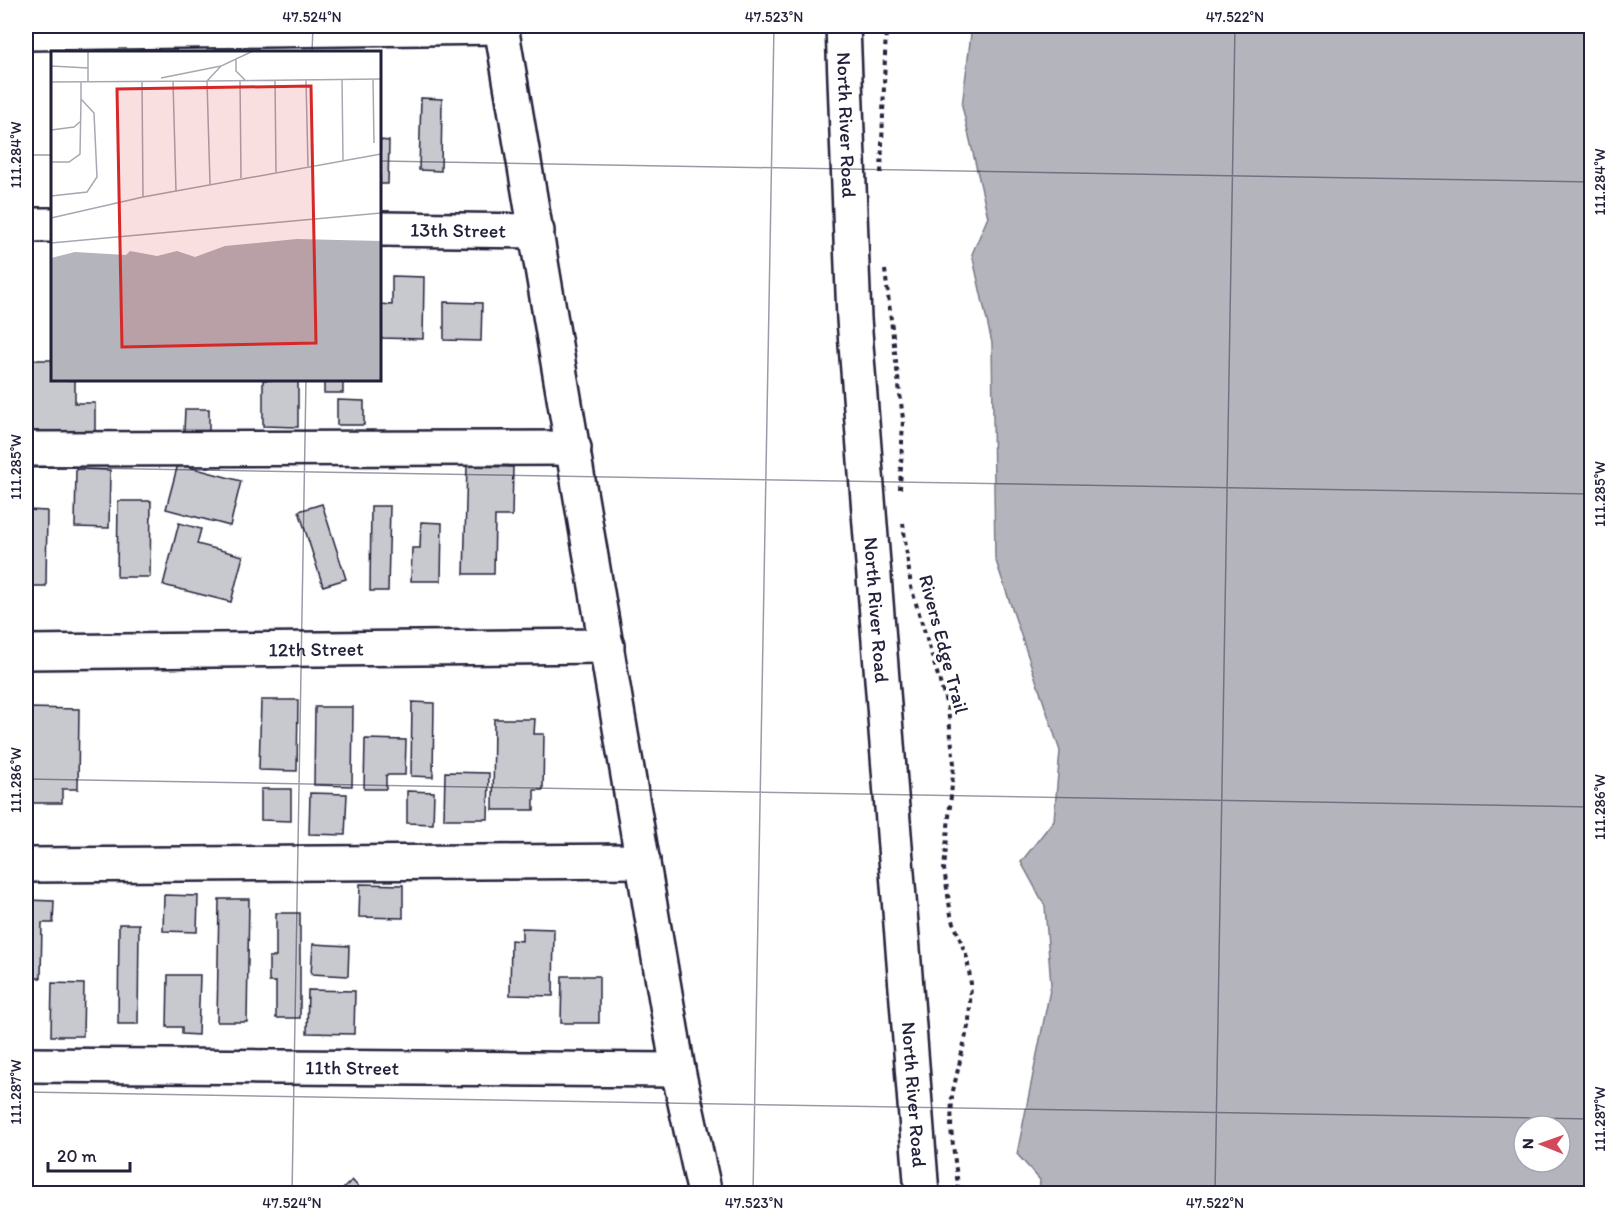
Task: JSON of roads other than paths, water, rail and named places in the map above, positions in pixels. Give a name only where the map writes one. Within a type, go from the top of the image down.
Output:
[{"type":"street","points":[[26,33],[501,26],[678,1070],[705,1194]]},
{"type":"street","name":"North River Road","points":[[843,26],[854,319],[922,1194]]},
{"type":"street","points":[[26,225],[51,225]]},
{"type":"street","name":"13th Street","points":[[381,229],[537,231]]},
{"type":"street","points":[[26,449],[574,448]]},
{"type":"street","name":"12th Street","points":[[26,652],[607,646]]},
{"type":"street","points":[[26,865],[643,861]]},
{"type":"street","name":"11th Street","points":[[26,1065],[678,1070]]}]
